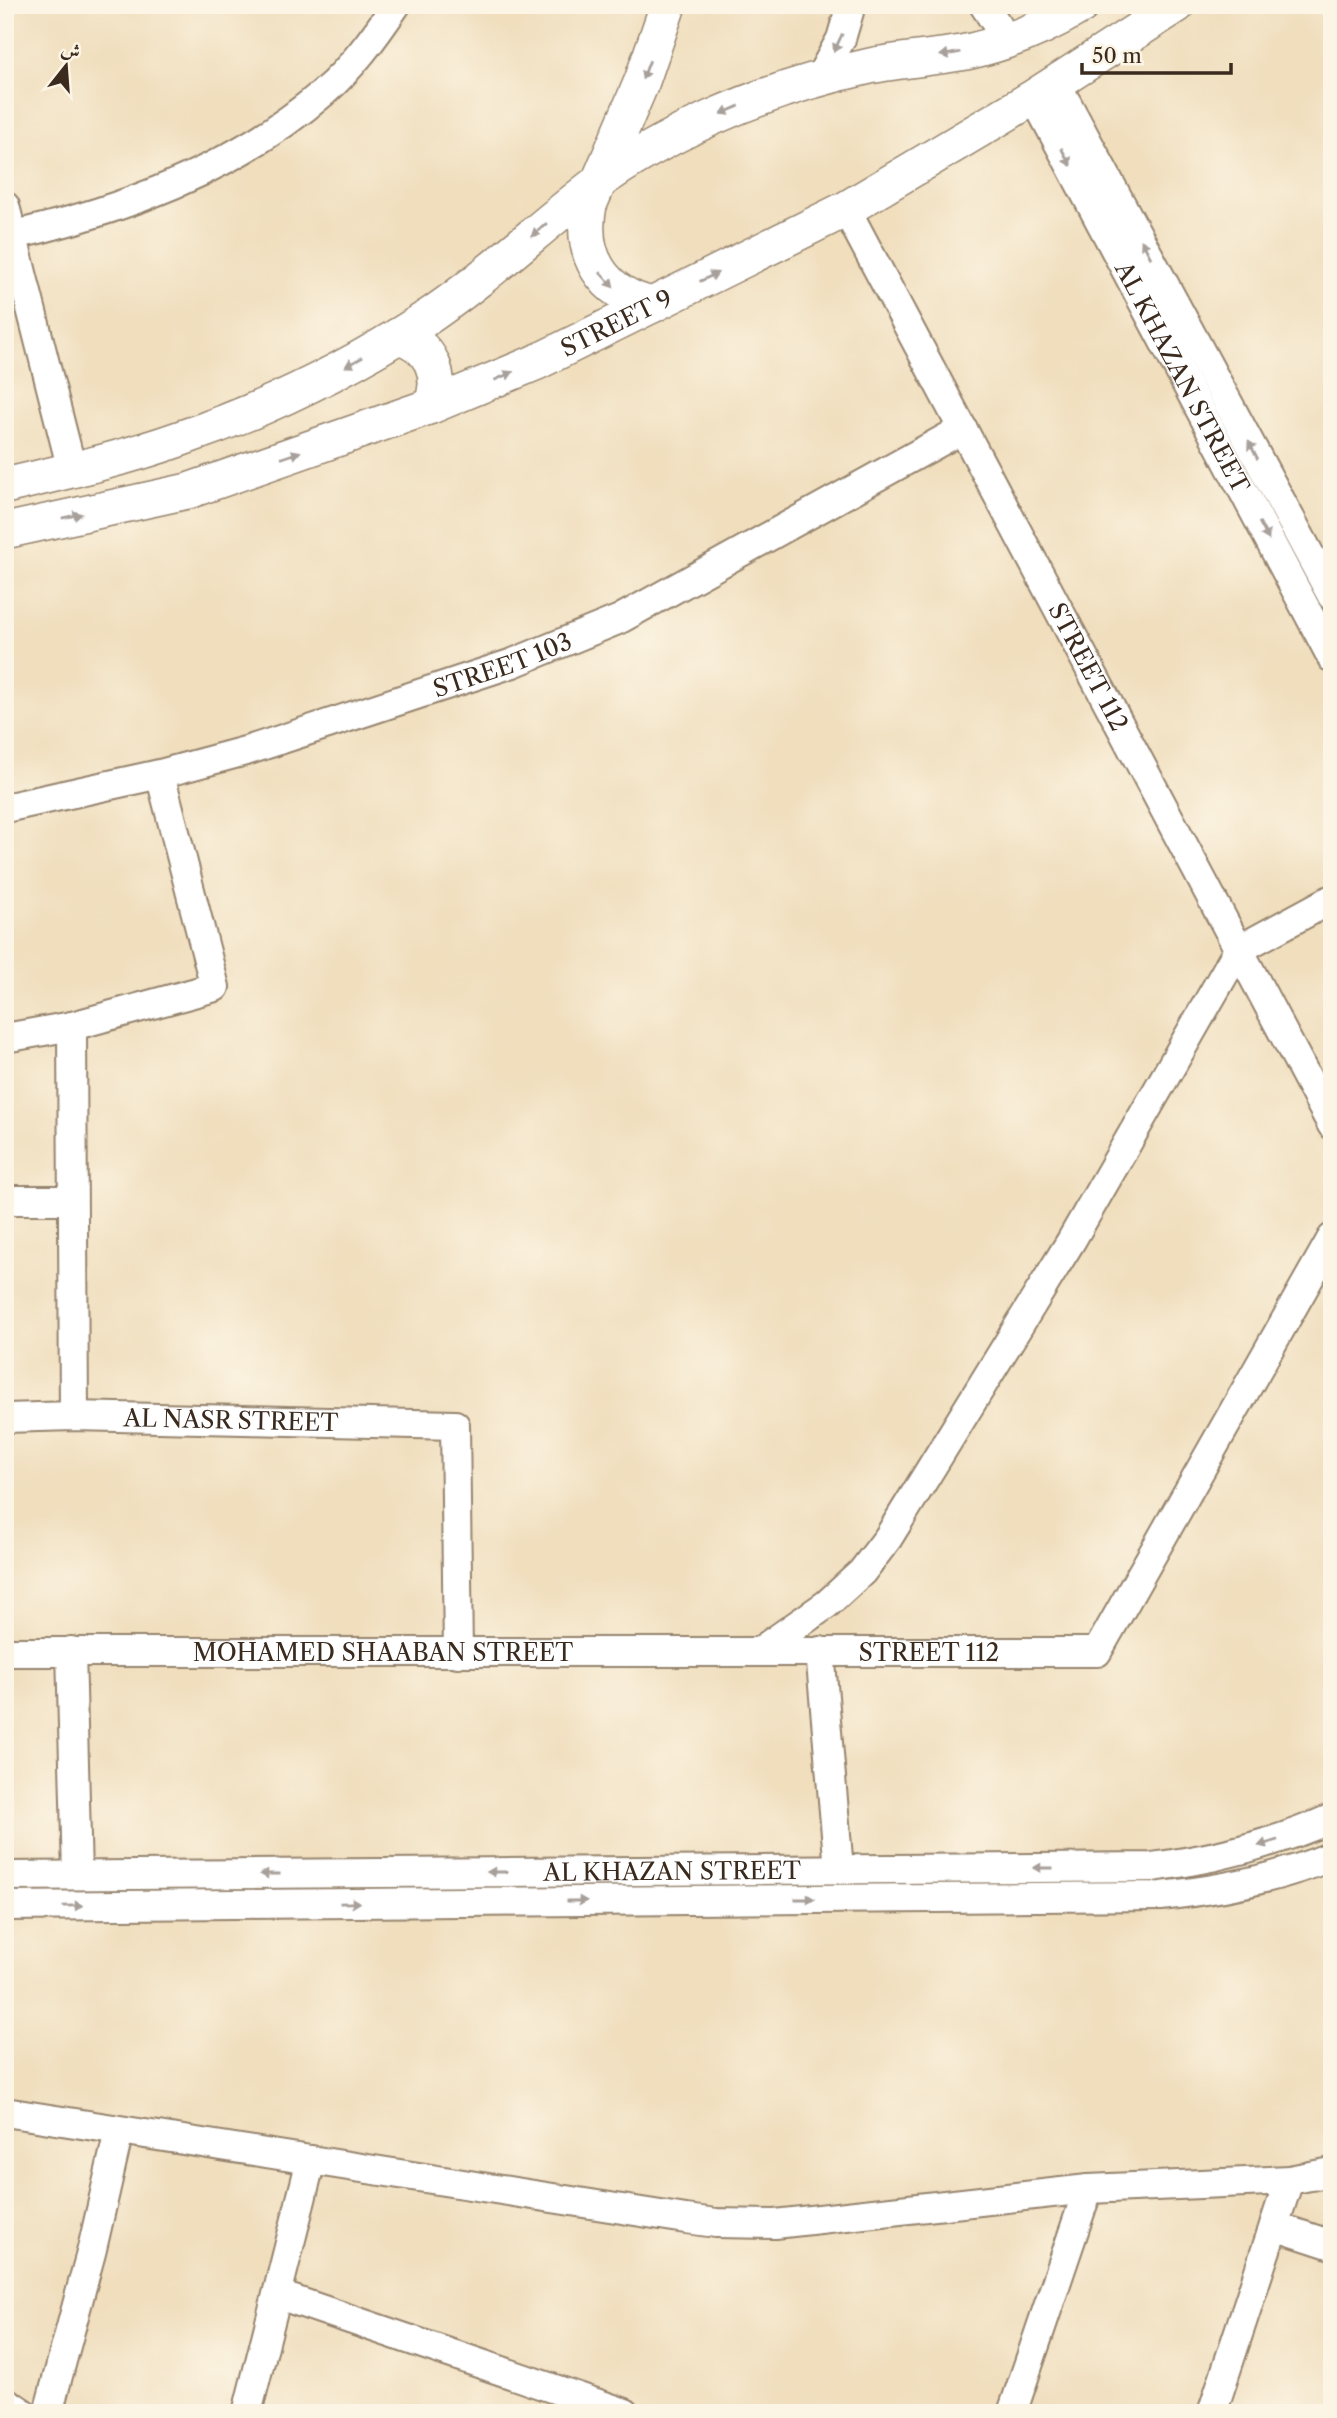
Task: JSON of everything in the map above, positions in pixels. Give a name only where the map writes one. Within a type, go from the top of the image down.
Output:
[{"type":"main road","points":[[652,305],[626,297],[606,280],[592,257],[586,232],[587,218],[599,182],[642,81],[668,5]]},
{"type":"main road","points":[[5,486],[177,440],[229,421],[328,376],[398,335],[467,289],[599,182],[668,140],[710,119],[753,100],[819,79],[872,66],[972,50],[1007,40],[1055,20],[1082,5]]},
{"type":"main road","name":"STREET 9","points":[[5,531],[188,491],[431,406],[537,362],[846,209],[1045,90],[1177,5]]},
{"type":"main road","points":[[398,335],[424,350],[434,367],[437,387],[431,406]]},
{"type":"street","points":[[10,236],[107,210],[206,171],[272,133],[326,90],[374,38],[396,5]]},
{"type":"street","points":[[819,79],[841,39],[851,5]]},
{"type":"street","points":[[984,5],[1007,40]]},
{"type":"street","name":"AL KHAZAN STREET","points":[[1045,90],[1332,596]]},
{"type":"street","name":"AL KHAZAN STREET","points":[[1045,90],[1332,658]]},
{"type":"street","points":[[5,206],[10,236],[72,470]]},
{"type":"street","name":"STREET 112","points":[[846,209],[1332,1125]]},
{"type":"street","name":"STREET 103","points":[[5,808],[160,774],[249,750],[513,663],[620,619],[962,429]]},
{"type":"street","points":[[5,1038],[72,1026],[215,987],[160,774]]},
{"type":"street","points":[[760,1651],[827,1604],[862,1572],[888,1538],[1071,1241],[1238,950],[1332,899]]},
{"type":"street","points":[[72,1026],[74,1416]]},
{"type":"street","points":[[5,1200],[71,1200]]},
{"type":"street","name":"STREET 112","points":[[760,1651],[1097,1652],[1332,1238]]},
{"type":"street","name":"AL NASR STREET","points":[[5,1418],[74,1416],[455,1425],[458,1653]]},
{"type":"street","points":[[71,1651],[77,1875]]},
{"type":"street","name":"MOHAMED SHAABAN STREET","points":[[5,1652],[760,1651]]},
{"type":"street","points":[[820,1651],[839,1869]]},
{"type":"street","name":"AL KHAZAN STREET","points":[[5,1875],[1152,1867],[1232,1853],[1271,1842],[1332,1818]]},
{"type":"street","name":"AL KHAZAN STREET","points":[[5,1906],[1161,1896],[1239,1885],[1277,1876],[1332,1856]]},
{"type":"street","points":[[537,1872],[541,1901]]},
{"type":"street","points":[[5,2112],[687,2219],[746,2225],[805,2222],[1088,2189],[1289,2180],[1332,2172]]},
{"type":"street","points":[[48,2413],[119,2131]]},
{"type":"street","points":[[247,2413],[312,2160]]},
{"type":"street","points":[[1217,2411],[1289,2180]]},
{"type":"street","points":[[1012,2413],[1088,2189]]},
{"type":"street","points":[[1274,2226],[1332,2245]]},
{"type":"street","points":[[279,2295],[625,2413]]}]
